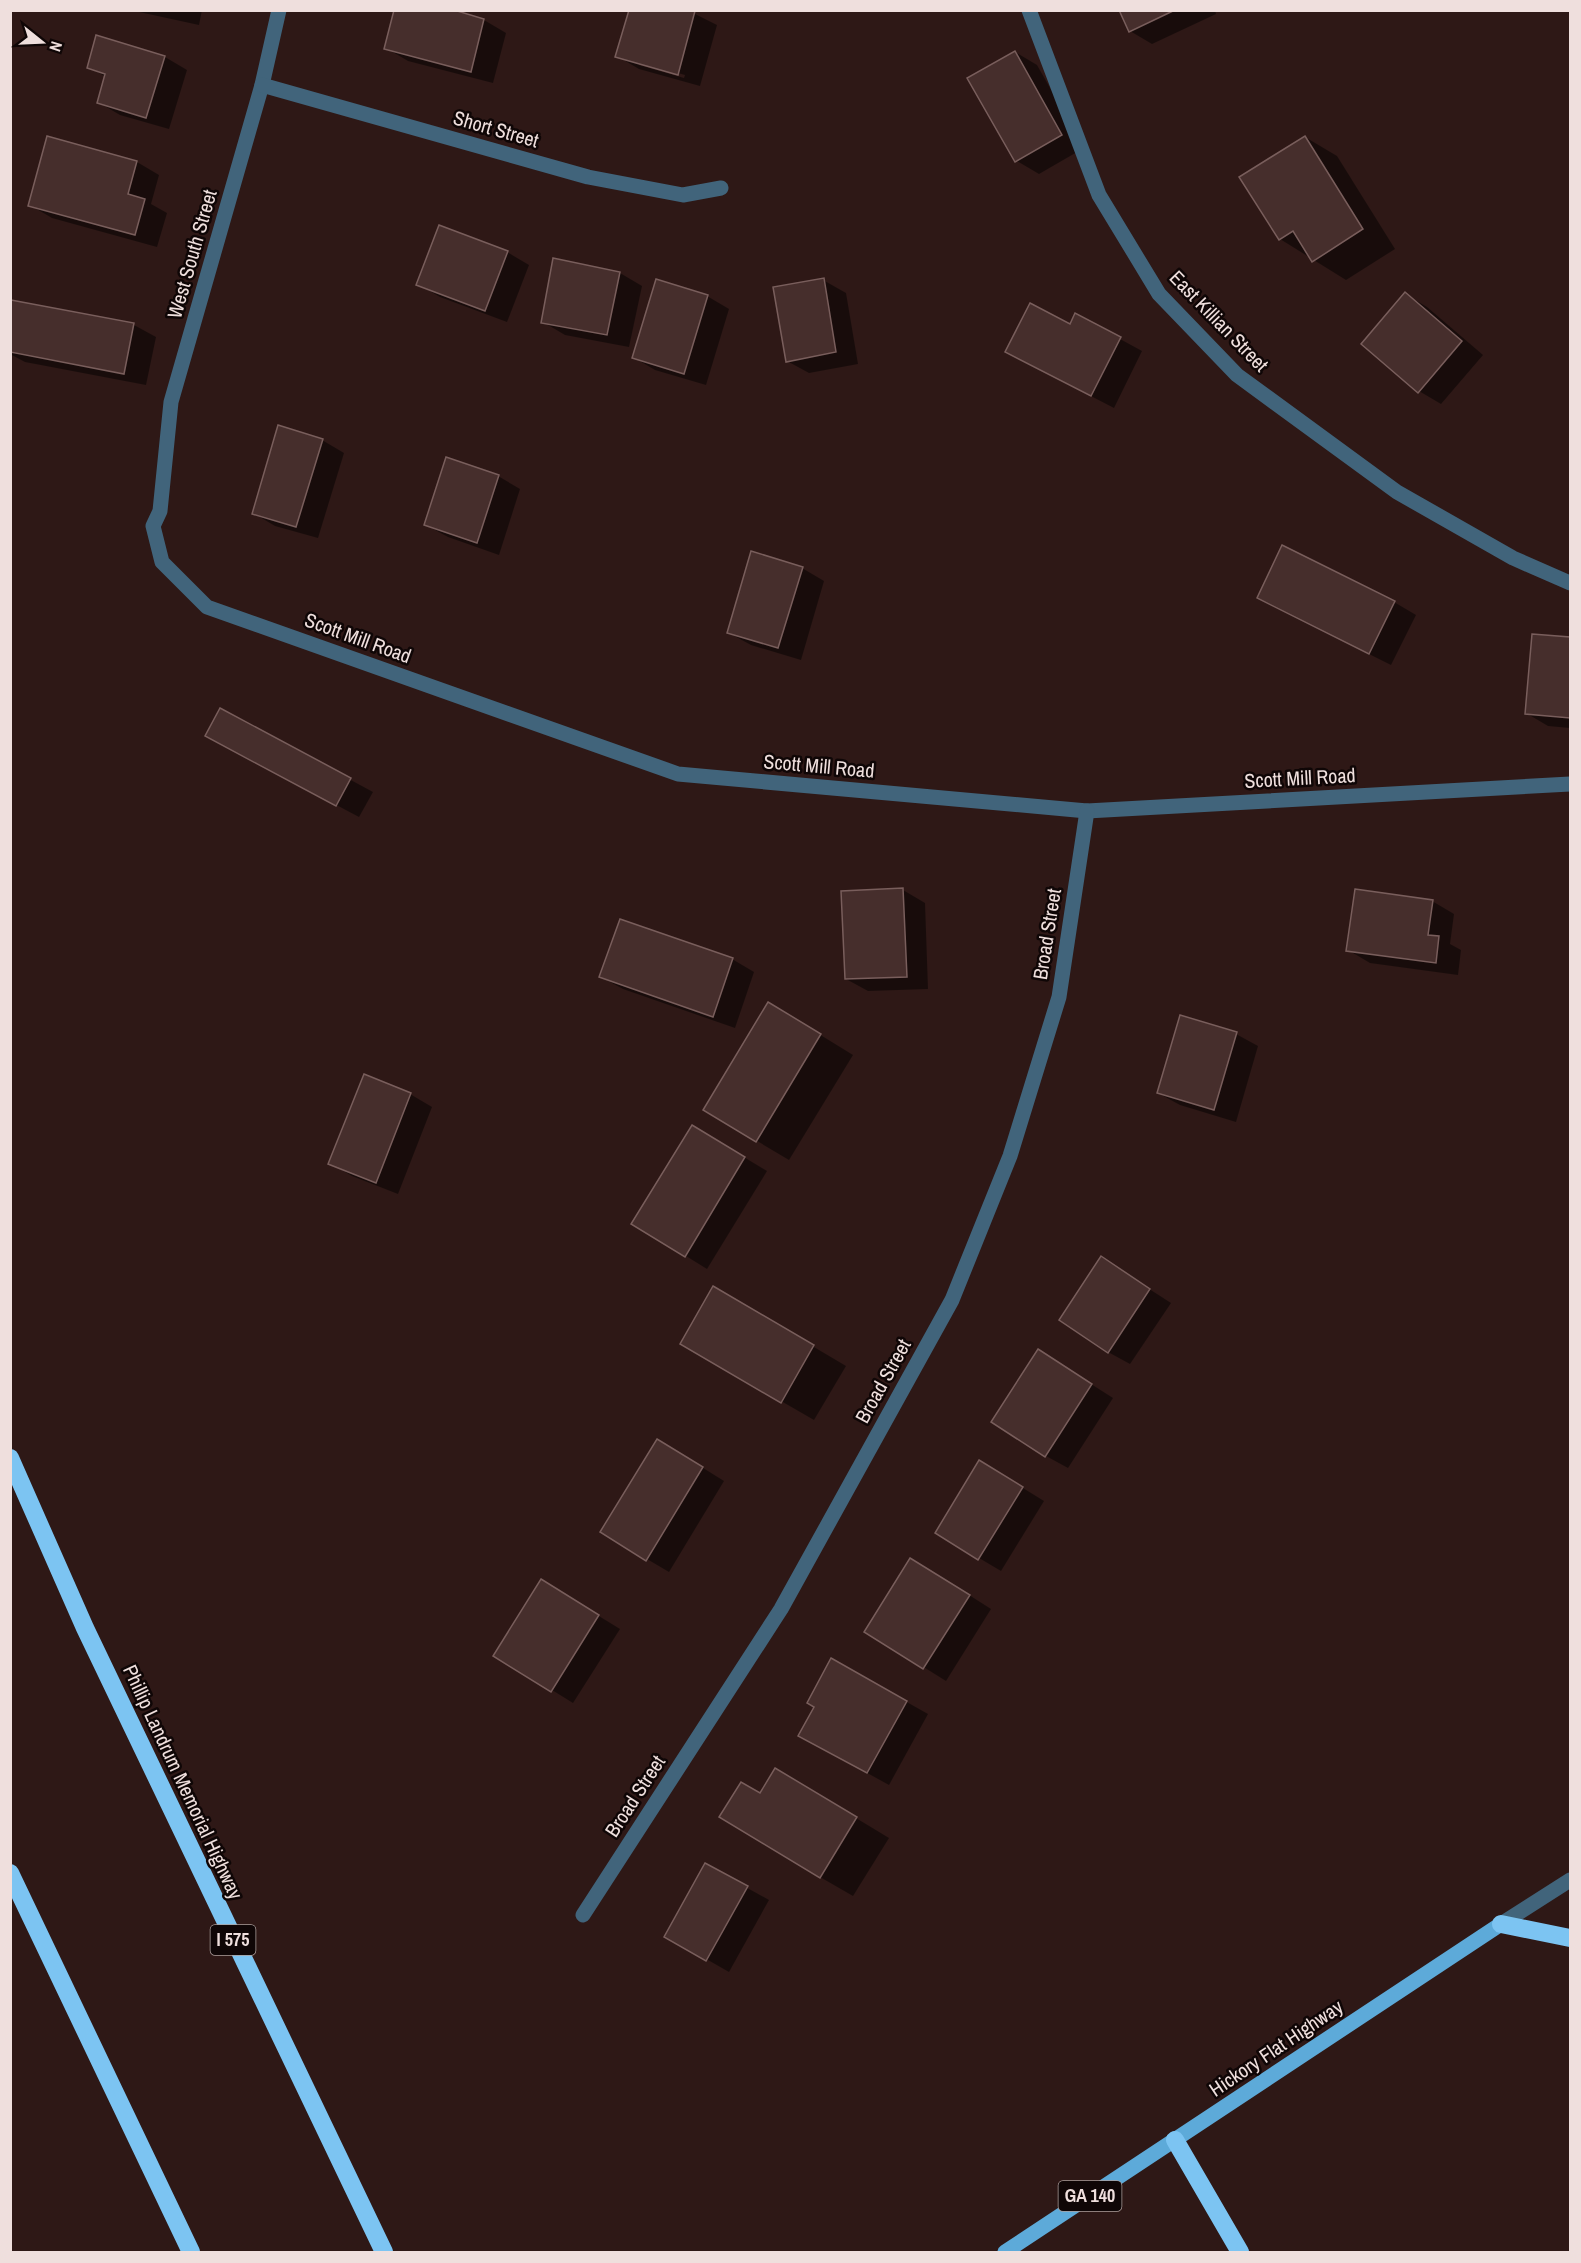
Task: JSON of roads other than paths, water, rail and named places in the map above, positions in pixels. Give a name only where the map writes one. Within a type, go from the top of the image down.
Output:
[{"type":"highway","name":"Phillip Landrum Memorial Highway","points":[[10,1458],[85,1628],[384,2253]]},
{"type":"highway","points":[[10,1873],[191,2253]]},
{"type":"highway","points":[[10,1879],[24,1901]]},
{"type":"highway","points":[[1501,1923],[1570,1938]]},
{"type":"highway","points":[[1175,2140],[1240,2253]]},
{"type":"main road","name":"Hickory Flat Highway","points":[[1005,2253],[1501,1923]]},
{"type":"street","name":"West South Street","points":[[160,511],[171,402],[262,85],[279,10]]},
{"type":"street","name":"East Killian Street","points":[[1029,10],[1099,195],[1159,294],[1237,375],[1396,492],[1513,558],[1570,583]]},
{"type":"street","name":"Short Street","points":[[262,85],[588,177],[682,195],[721,188]]},
{"type":"street","name":"Scott Mill Road","points":[[160,511],[153,526],[162,562],[207,607],[678,774],[1086,811],[1570,784]]},
{"type":"street","name":"Broad Street","points":[[584,1914],[781,1609],[951,1300],[1010,1156],[1059,997],[1086,811]]},
{"type":"street","name":"Hickory Flat Highway","points":[[1501,1923],[1570,1880]]}]
